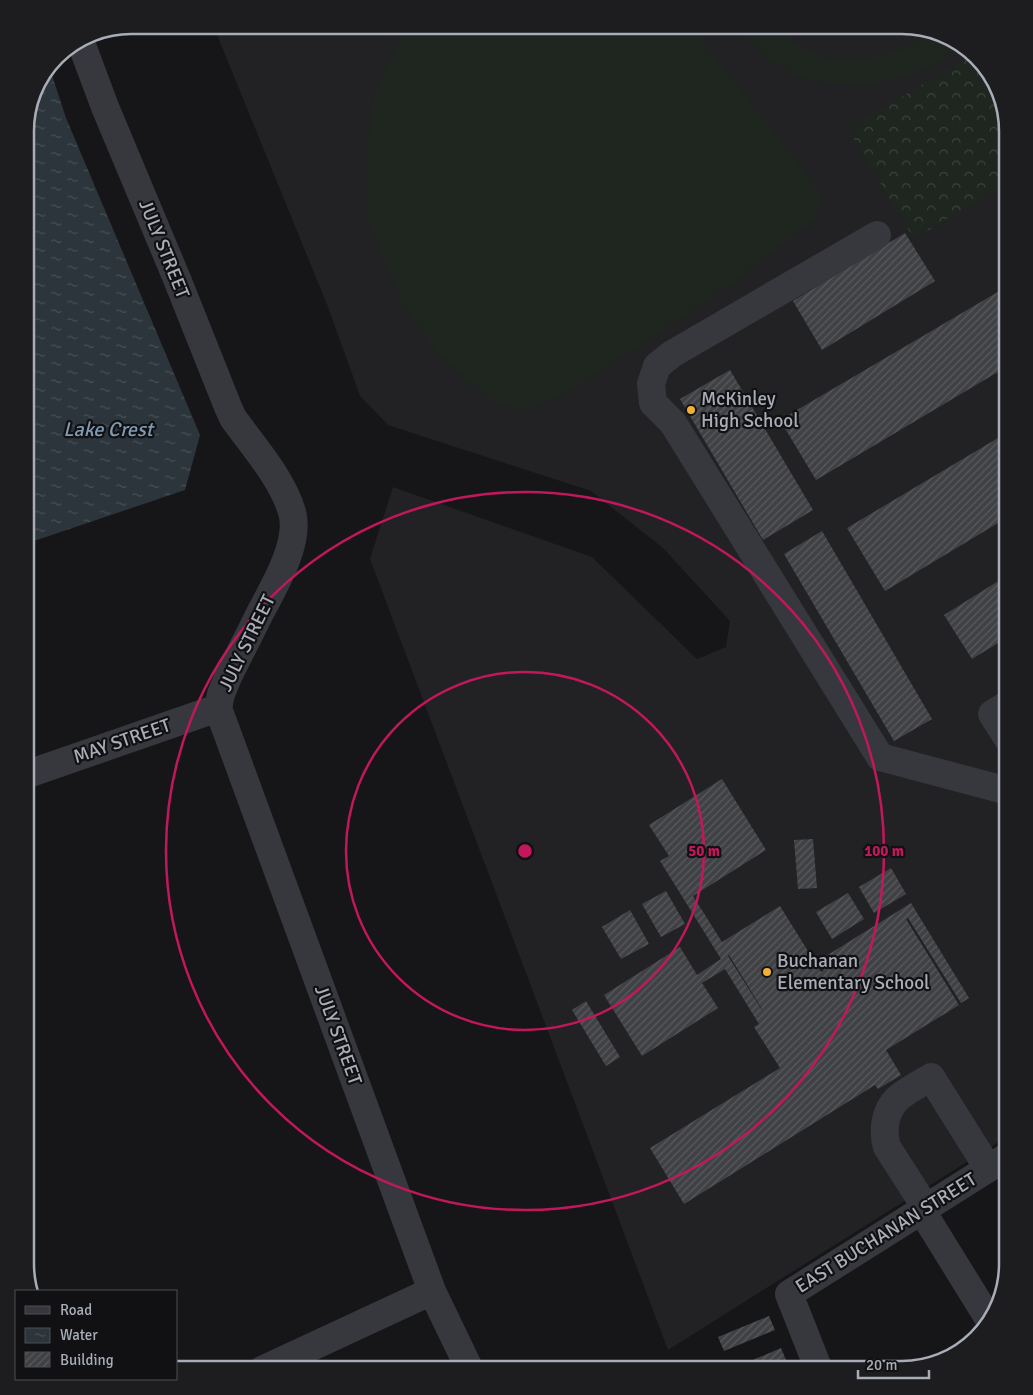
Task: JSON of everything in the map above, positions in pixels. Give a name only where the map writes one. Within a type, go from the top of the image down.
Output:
[{"type":"street","name":"JULY STREET","points":[[83,47],[228,407],[233,418],[277,481],[292,513],[294,527],[284,567],[228,677],[218,708],[230,736],[432,1291],[466,1361]]},
{"type":"street","points":[[877,235],[672,354],[657,366],[651,384],[653,403],[673,423],[880,756],[999,789]]},
{"type":"street","name":"MAY STREET","points":[[34,772],[218,708]]},
{"type":"street","points":[[999,710],[992,714],[999,725]]},
{"type":"street","points":[[986,1314],[887,1148],[884,1133],[885,1122],[890,1109],[896,1100],[931,1077],[998,1162]]},
{"type":"street","name":"EAST BUCHANAN STREET","points":[[816,1361],[789,1294],[998,1162]]},
{"type":"street","points":[[281,1361],[432,1291]]},
{"type":"shaded area","points":[[217,34],[909,34],[940,41],[961,54],[971,62],[983,77],[994,99],[999,124],[999,1142],[668,1350],[370,559],[393,487],[592,557],[697,659],[726,647],[730,621],[663,548],[591,491],[388,425],[360,396],[328,307]]},
{"type":"green space","points":[[402,34],[698,34],[822,194],[817,218],[710,300],[575,387],[543,405],[518,411],[488,399],[439,355],[403,306],[366,215],[367,152],[374,96]]},
{"type":"green space","points":[[783,34],[817,54],[846,59],[885,54],[910,45],[923,36],[940,41],[952,48],[939,62],[909,75],[872,85],[833,84],[796,76],[765,56],[743,35]]},
{"type":"green space","points":[[966,58],[983,77],[994,99],[999,124],[999,187],[914,239],[848,129]]},
{"type":"water","name":"Lake Crest","points":[[52,75],[66,118],[200,435],[185,490],[34,541],[34,124],[39,99]]},
{"type":"building","points":[[905,233],[935,281],[822,350],[793,301]]},
{"type":"building","points":[[999,291],[999,371],[816,480],[780,420]]},
{"type":"building","points":[[730,370],[813,510],[763,540],[680,399]]},
{"type":"building","points":[[999,437],[999,522],[885,591],[847,528]]},
{"type":"building","points":[[822,531],[932,719],[894,741],[784,554]]},
{"type":"building","points":[[999,581],[999,642],[972,659],[944,615]]},
{"type":"building","points":[[722,779],[766,850],[693,896],[722,942],[780,906],[821,972],[824,970],[818,961],[911,903],[969,998],[961,1003],[908,918],[906,919],[959,1005],[886,1050],[901,1075],[878,1089],[875,1085],[684,1204],[650,1148],[780,1068],[754,1027],[759,1024],[725,969],[702,983],[718,1008],[642,1056],[604,995],[680,947],[697,975],[721,959],[660,861],[669,856],[649,825]],"holes":[[[729,955],[762,1009],[728,956]]]},
{"type":"building","points":[[813,839],[817,888],[798,889],[794,840]]},
{"type":"building","points":[[891,868],[906,894],[874,913],[859,887]]},
{"type":"building","points":[[666,891],[685,924],[661,937],[642,904]]},
{"type":"building","points":[[848,893],[864,919],[832,939],[816,912]]},
{"type":"building","points":[[630,910],[649,944],[621,959],[602,927]]},
{"type":"building","points":[[586,1001],[620,1057],[606,1066],[572,1010]]},
{"type":"building","points":[[769,1316],[775,1330],[724,1351],[718,1337]]},
{"type":"building","points":[[781,1348],[786,1361],[751,1361]]},
{"type":"place","name":"McKinley High School","points":[[691,410]]},
{"type":"place","name":"Buchanan Elementary School","points":[[767,972]]}]
